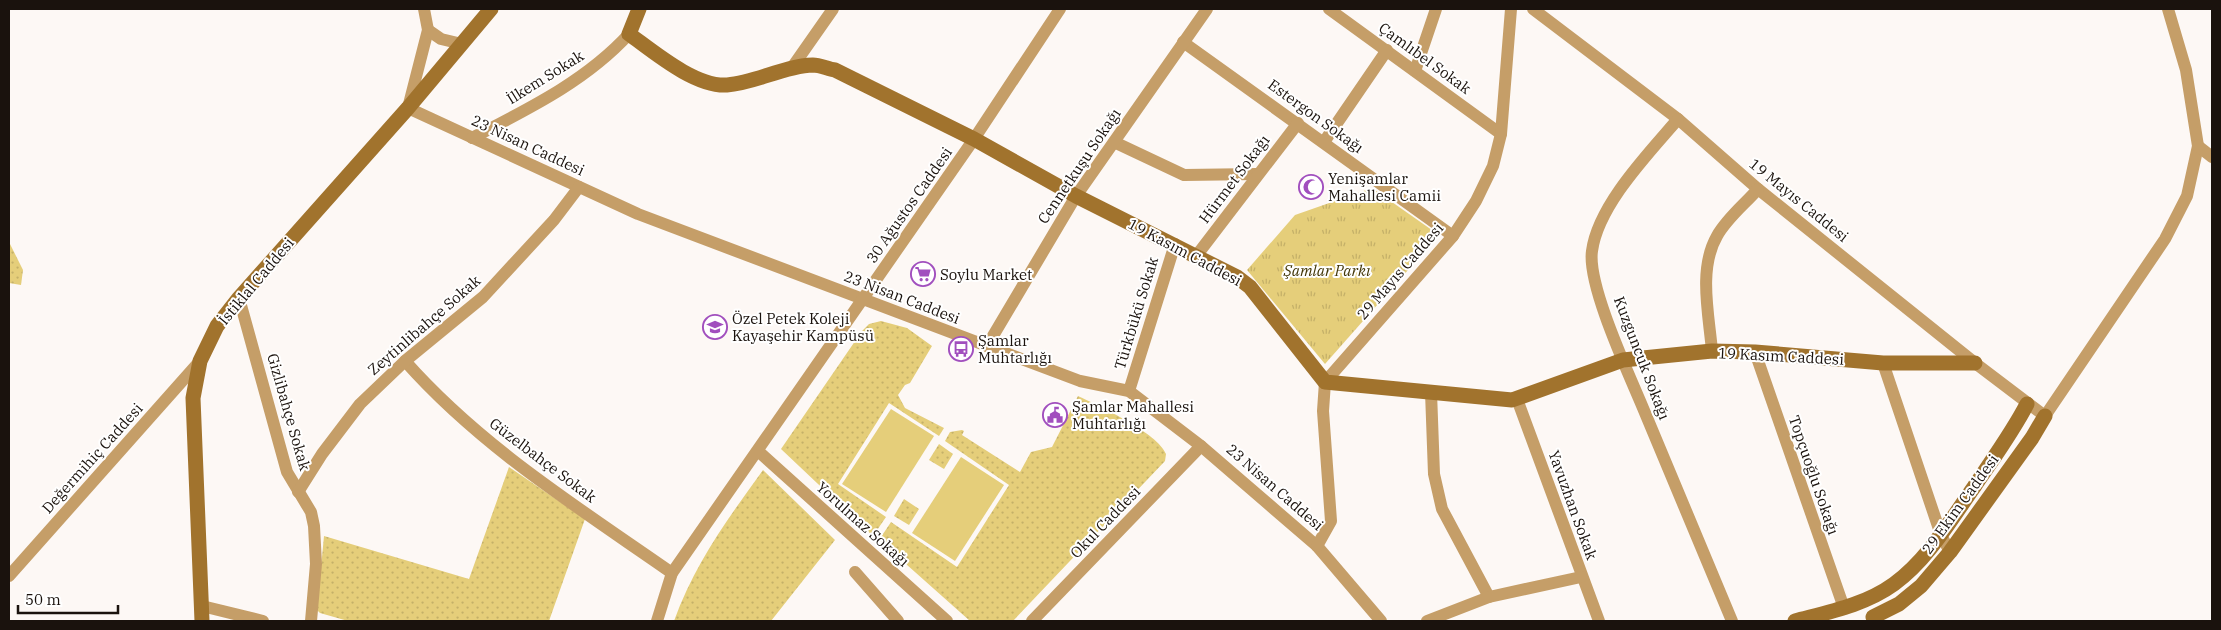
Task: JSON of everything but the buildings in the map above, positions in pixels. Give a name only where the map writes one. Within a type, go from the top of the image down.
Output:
[{"type":"street","points":[[408,108],[428,30],[424,9]]},
{"type":"street","name":"İstiklal Caddesi","points":[[202,614],[193,398],[200,361],[217,326],[239,298],[408,108],[491,9]]},
{"type":"street","points":[[629,34],[639,9]]},
{"type":"street","points":[[791,68],[833,9]]},
{"type":"street","name":"30 Ağustos Caddesi","points":[[657,621],[672,573],[974,139],[1060,9]]},
{"type":"street","name":"Cennetkuşu Sokağı","points":[[986,346],[1076,196],[1207,9]]},
{"type":"street","name":"Çamlıbel Sokak","points":[[1329,9],[1501,134]]},
{"type":"street","points":[[1415,71],[1436,9]]},
{"type":"street","name":"29 Mayıs Caddesi","points":[[1325,382],[1453,236],[1476,201],[1494,166],[1501,134],[1511,9]]},
{"type":"street","name":"19 Mayıs Caddesi","points":[[1533,9],[1678,119],[1758,189],[2026,404],[2045,416]]},
{"type":"street","points":[[2045,416],[2165,239],[2187,196],[2198,146],[2186,70],[2168,9]]},
{"type":"street","points":[[428,30],[441,39],[462,44]]},
{"type":"street","name":"19 Kasım Caddesi","points":[[629,34],[681,70],[708,83],[726,85],[751,81],[791,68],[814,65],[835,70],[974,139],[1076,196],[1197,255],[1237,277],[1250,287],[1325,382],[1512,400],[1623,360],[1712,351],[1754,352],[1883,363],[1975,363]]},
{"type":"street","name":"İlkem Sokak","points":[[472,138],[568,85],[615,49],[629,34]]},
{"type":"street","name":"Estergon Sokağı","points":[[1183,42],[1453,236]]},
{"type":"street","points":[[1324,142],[1387,50]]},
{"type":"street","name":"23 Nisan Caddesi","points":[[408,108],[638,214],[1080,381],[1129,391],[1202,446],[1317,546],[1381,621]]},
{"type":"street","name":"Kuzguncuk Sokağı","points":[[1678,119],[1636,168],[1613,200],[1592,251],[1593,269],[1602,304],[1623,360],[1732,621]]},
{"type":"street","name":"Hürmet Sokağı","points":[[1197,255],[1257,174],[1298,124]]},
{"type":"street","points":[[1114,142],[1184,175],[1257,174]]},
{"type":"street","points":[[2198,146],[2212,157]]},
{"type":"street","name":"Zeytinlibahçe Sokak","points":[[298,492],[322,454],[360,404],[405,361],[483,297],[554,220],[579,187]]},
{"type":"street","points":[[1712,351],[1706,282],[1711,248],[1725,225],[1758,189]]},
{"type":"street","name":"Türkbükü Sokak","points":[[1129,391],[1175,244]]},
{"type":"street","name":"Gizlibahçe Sokak","points":[[239,298],[284,454],[287,472],[311,512],[314,526],[316,564],[310,621]]},
{"type":"street","name":"Topçuoğlu Sokağı","points":[[1754,352],[1844,608]]},
{"type":"street","name":"Değermihiç Caddesi","points":[[9,576],[200,361]]},
{"type":"street","name":"Güzelbahçe Sokak","points":[[405,361],[426,385],[505,455],[672,573]]},
{"type":"street","points":[[1883,363],[1941,535],[1950,552]]},
{"type":"street","points":[[1317,546],[1331,521],[1323,411],[1325,382]]},
{"type":"street","points":[[1431,392],[1434,474],[1442,510],[1489,597]]},
{"type":"street","name":"Yavuzhan Sokak","points":[[1517,399],[1599,621]]},
{"type":"street","name":"29 Ekim Caddesi","points":[[1795,621],[1866,600],[1894,584],[1912,568],[1941,535],[2015,426],[2026,404]]},
{"type":"street","name":"29 Ekim Caddesi","points":[[1873,617],[1899,604],[1921,586],[1950,552],[2032,438],[2045,416]]},
{"type":"street","name":"Okul Caddesi","points":[[1032,621],[1202,446]]},
{"type":"street","name":"Yorulmaz Sokağı","points":[[758,451],[948,621]]},
{"type":"street","points":[[854,572],[898,621]]},
{"type":"street","points":[[1427,621],[1489,597],[1582,577]]},
{"type":"street","points":[[202,614],[263,621]]},
{"type":"green space","name":"Şamlar Parkı","points":[[1372,188],[1439,235],[1325,364],[1247,270],[1295,215]]},
{"type":"green space","points":[[9,242],[23,270],[21,285],[9,283]]},
{"type":"green space","points":[[881,321],[907,328],[932,346],[910,383],[905,385],[898,395],[905,408],[944,428],[939,436],[889,403],[838,484],[886,517],[873,536],[781,449],[862,331],[869,324]]},
{"type":"green space","points":[[1078,396],[1127,421],[1152,437],[1166,454],[1165,461],[1013,621],[970,621],[879,540],[891,522],[957,567],[1009,485],[945,441],[950,432],[964,431],[962,435],[1020,472],[1031,452],[1052,447]]},
{"type":"green space","points":[[891,409],[934,436],[886,512],[842,484]]},
{"type":"green space","points":[[939,444],[953,454],[944,469],[929,460]]},
{"type":"green space","points":[[961,457],[1004,485],[955,561],[912,533]]},
{"type":"green space","points":[[509,467],[585,519],[549,621],[348,621],[320,613],[317,610],[324,536],[469,579]]},
{"type":"green space","points":[[763,470],[835,540],[771,621],[674,621],[682,600],[713,542]]},
{"type":"green space","points":[[904,499],[919,509],[909,525],[894,516]]},
{"type":"place","name":"Yenişamlar Mahallesi Camii","points":[[1311,187]]},
{"type":"place","name":"Soylu Market","points":[[923,274]]},
{"type":"place","name":"Özel Petek Koleji Kayaşehir Kampüsü","points":[[715,327]]},
{"type":"place","name":"Şamlar Muhtarlığı","points":[[961,349]]},
{"type":"place","name":"Şamlar Mahallesi Muhtarlığı","points":[[1055,415]]}]
